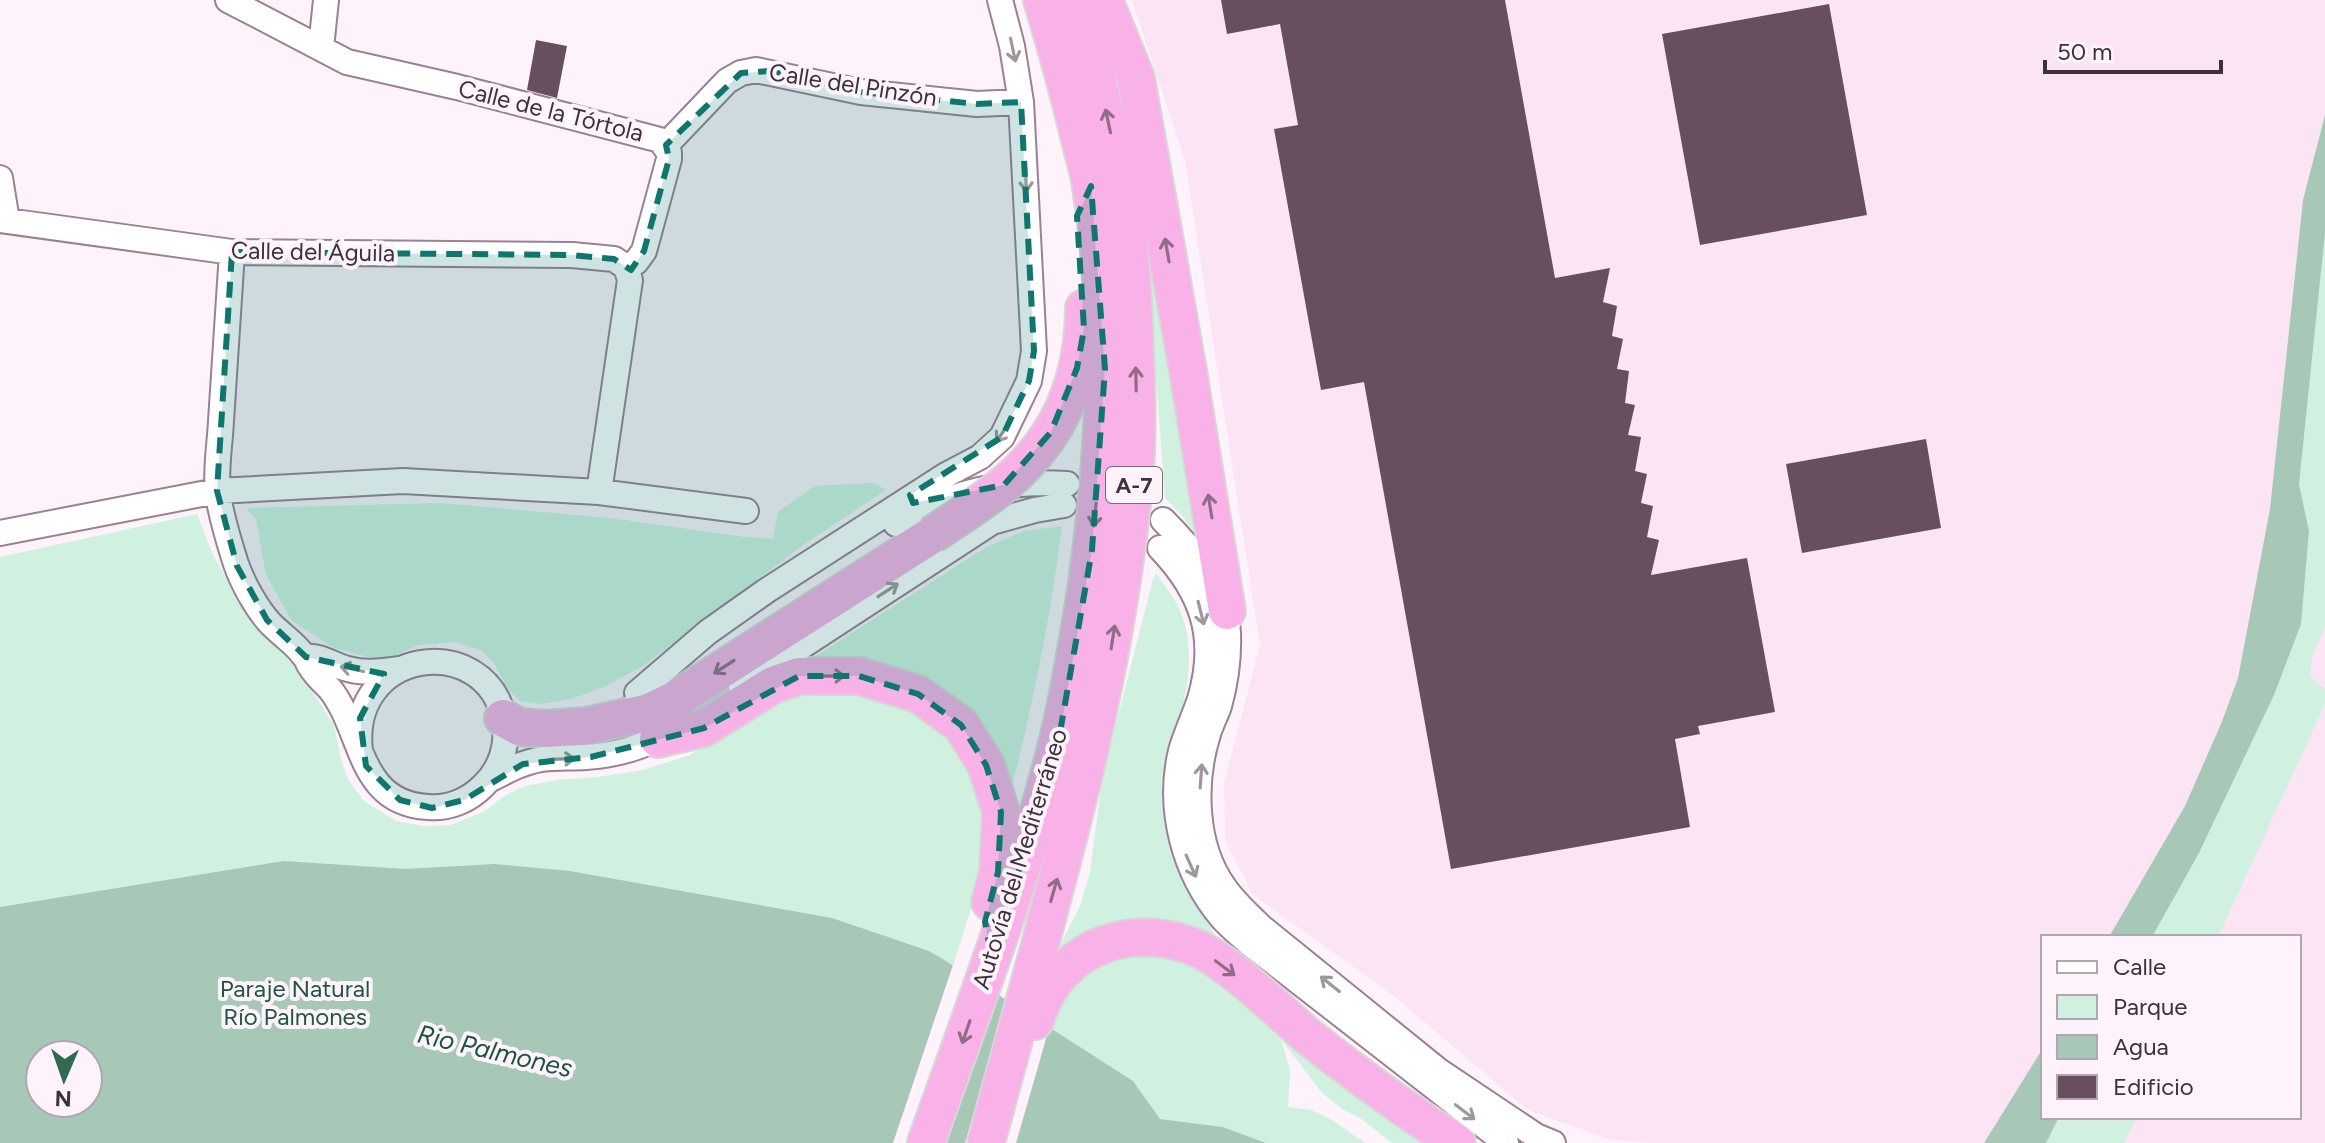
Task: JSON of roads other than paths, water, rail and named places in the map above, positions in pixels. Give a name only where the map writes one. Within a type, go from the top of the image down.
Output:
[{"type":"highway","name":"Autovía del Mediterráneo","points":[[926,1143],[992,959],[1037,820],[1059,738],[1092,550],[1102,449],[1105,369],[1102,301],[1091,186],[1067,85],[1042,0]]},
{"type":"highway","name":"Autovía del Mediterráneo","points":[[986,1143],[1044,972],[1099,714],[1135,481],[1137,384],[1132,281],[1120,178],[1100,86],[1074,0]]},
{"type":"highway","points":[[1104,0],[1136,78],[1227,611]]},
{"type":"highway","points":[[501,710],[519,727],[546,729],[587,726],[649,712],[674,700],[932,535],[1015,477],[1047,438],[1066,403],[1077,368],[1084,329],[1084,275],[1077,216],[1091,186]]},
{"type":"highway","points":[[658,739],[704,728],[773,685],[799,676],[859,676],[918,694],[961,725],[986,765],[1001,812],[998,872],[985,922],[992,959]]},
{"type":"highway","points":[[993,1143],[1008,1115],[1040,1005],[1044,972],[1115,940],[1153,937],[1190,945],[1221,963],[1309,1037],[1400,1107],[1457,1143]]},
{"type":"street","name":"Calle de la Tórtola","points":[[228,0],[347,62],[653,136],[666,145],[669,159],[644,251],[636,262],[626,267]]},
{"type":"street","points":[[321,48],[326,0]]},
{"type":"street","points":[[637,693],[708,632],[766,591],[946,475],[980,457],[1002,437],[1029,381],[1034,351],[1021,102],[1012,46],[1000,0]]},
{"type":"street","name":"Calle del Pinzón","points":[[666,145],[727,81],[741,73],[756,70],[861,92],[977,104],[1021,102]]},
{"type":"street","points":[[0,178],[3,221]]},
{"type":"street","name":"Calle del Águila","points":[[3,221],[232,252],[572,255],[614,259],[626,267]]},
{"type":"street","points":[[232,252],[217,491],[237,566],[255,602],[267,620],[306,657],[309,666],[331,691],[343,710],[366,766],[375,780],[400,800],[432,808],[456,803],[478,792],[489,780],[504,751],[501,710],[489,689],[478,677],[464,669],[432,661],[415,663],[386,677],[366,703],[360,718],[360,751]]},
{"type":"street","points":[[599,492],[630,280],[626,267]]},
{"type":"street","points":[[0,533],[217,491],[403,481],[599,492],[746,511]]},
{"type":"street","points":[[489,780],[542,759],[591,757],[640,747],[658,739],[992,522],[1035,510],[1066,495],[1043,483],[995,486],[966,492],[898,523],[637,693],[578,712],[544,716],[501,710]]},
{"type":"street","points":[[1163,520],[1206,570],[1227,611],[1228,671],[1200,771],[1199,812],[1209,859],[1222,885],[1261,927],[1439,1071],[1536,1136],[1553,1143]]},
{"type":"street","points":[[1160,548],[1180,569],[1197,597],[1205,632],[1207,650],[1200,698],[1181,752],[1176,802],[1186,853],[1206,897],[1224,920],[1249,943],[1506,1143]]},
{"type":"street","points":[[306,657],[316,656],[351,670],[400,669]]},
{"type":"water","points":[[2325,115],[2325,233],[2299,484],[2309,531],[2301,624],[2274,695],[2199,853],[2153,935],[2110,935],[2185,806],[2238,678],[2270,509],[2303,200]]},
{"type":"water","name":"Paraje Natural Río Palmones","points":[[284,861],[405,869],[495,864],[570,871],[832,918],[929,951],[941,958],[1133,1081],[1160,1119],[1223,1127],[1266,1143],[0,1143],[0,907]]},
{"type":"water","points":[[2041,1051],[2041,1119],[2058,1119],[2046,1143],[1984,1143]]},
{"type":"water label","name":"Rio Palmones","points":[[495,1051]]}]
